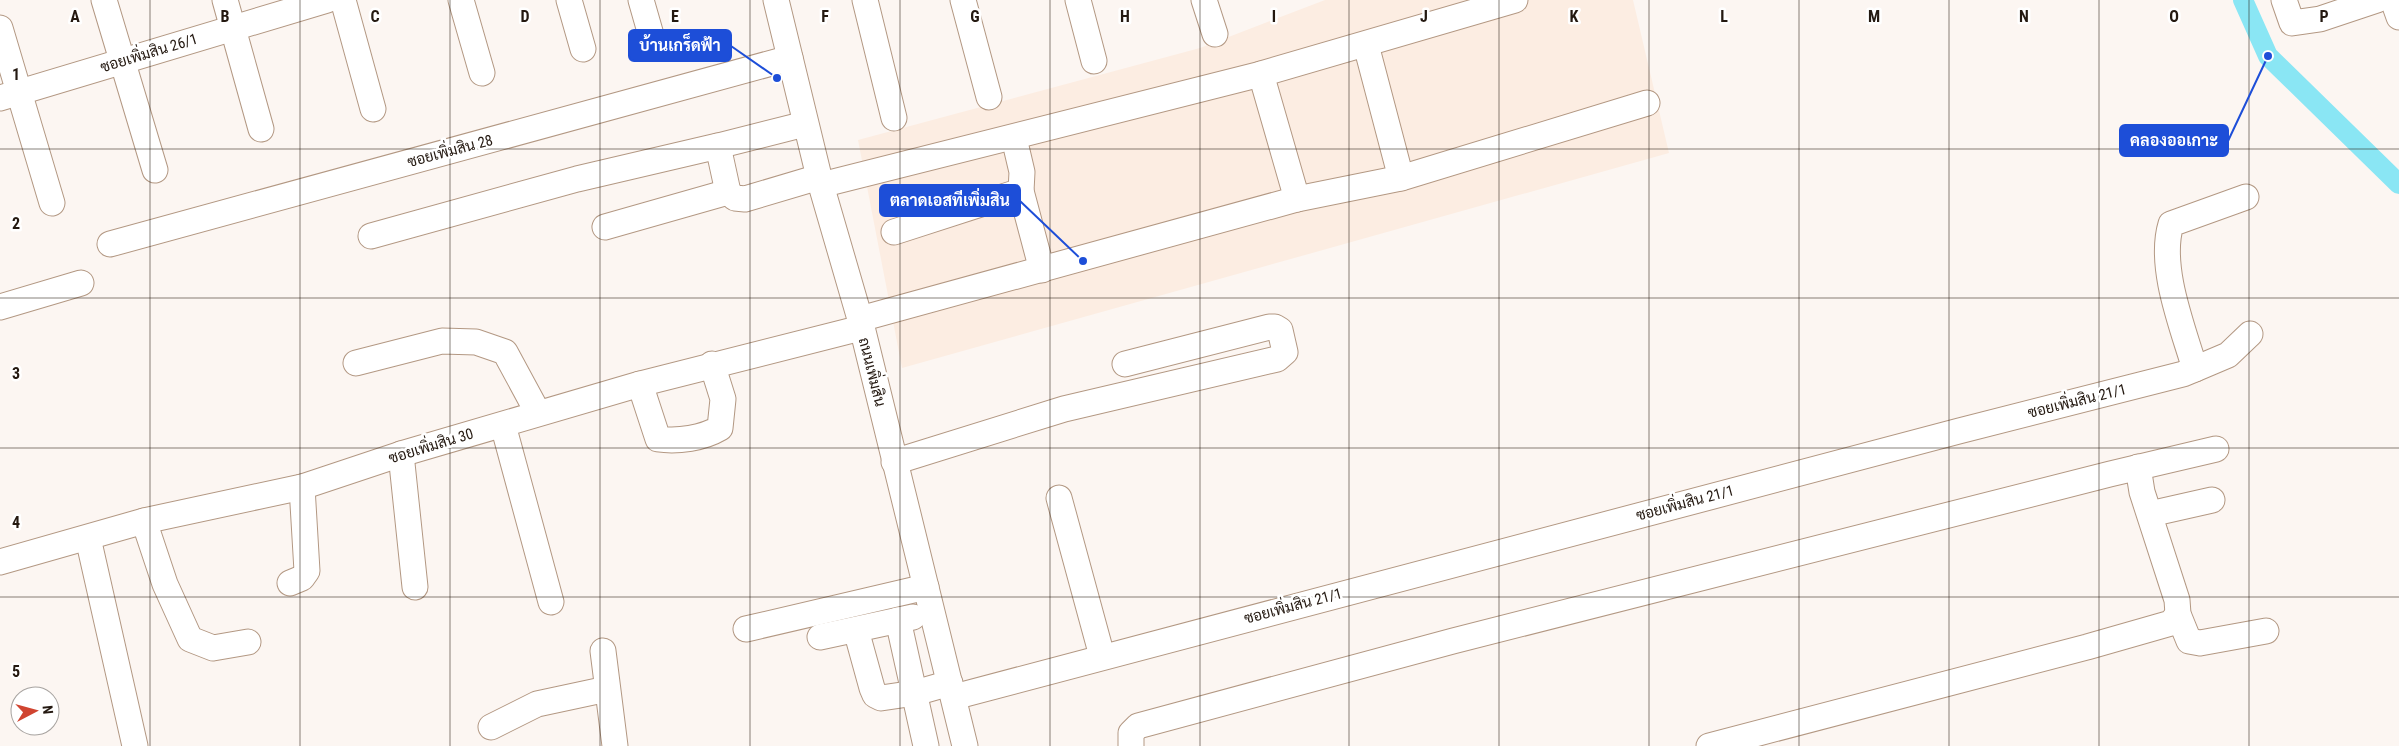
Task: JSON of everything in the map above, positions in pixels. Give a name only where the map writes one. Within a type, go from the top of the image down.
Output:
[{"type":"street","points":[[104,0],[155,170]]},
{"type":"street","points":[[226,0],[261,129]]},
{"type":"street","name":"ซอยเพิ่มสิน 26/1","points":[[9,95],[327,0]]},
{"type":"street","points":[[343,0],[373,109]]},
{"type":"street","points":[[461,0],[482,73]]},
{"type":"street","points":[[569,0],[583,49]]},
{"type":"street","points":[[641,0],[651,35]]},
{"type":"street","name":"ถนนเพิ่มสิน","points":[[776,0],[805,124],[860,324],[952,690],[964,746]]},
{"type":"street","points":[[865,0],[894,118]]},
{"type":"street","points":[[963,0],[989,97]]},
{"type":"street","points":[[1078,0],[1094,61]]},
{"type":"street","points":[[1204,0],[1215,34]]},
{"type":"street","points":[[718,146],[728,192],[735,198],[745,199],[1014,138],[1262,74],[1515,0]]},
{"type":"street","points":[[2284,0],[2292,23],[2328,17],[2377,0]]},
{"type":"street","points":[[2393,0],[2399,17]]},
{"type":"street","points":[[0,28],[9,95],[52,203]]},
{"type":"street","points":[[1366,45],[1400,178]]},
{"type":"street","name":"ซอยเพิ่มสิน 28","points":[[110,244],[790,58]]},
{"type":"street","points":[[1262,74],[1297,199]]},
{"type":"street","name":"ซอยเพิ่มสิน 30","points":[[0,562],[88,538],[144,520],[302,487],[401,454],[503,425],[538,412],[860,324],[1042,270],[1297,199],[1400,178],[1647,103]]},
{"type":"street","points":[[371,236],[577,179],[805,124]]},
{"type":"street","points":[[1014,138],[1022,172],[1021,191],[1042,270]]},
{"type":"street","points":[[894,232],[1021,191]]},
{"type":"street","points":[[605,227],[728,192]]},
{"type":"street","points":[[2195,370],[2171,286],[2166,252],[2167,235],[2171,224],[2175,222],[2246,197]]},
{"type":"street","points":[[0,307],[81,283]]},
{"type":"street","points":[[894,462],[1064,409],[1277,359],[1285,352],[1280,330],[1275,327],[1269,327],[1125,364]]},
{"type":"street","name":"ซอยเพิ่มสิน 21/1","points":[[856,630],[875,695],[887,699],[915,693],[952,690],[1102,656],[2195,370],[2228,355],[2250,334]]},
{"type":"street","points":[[356,364],[442,340],[476,342],[505,352],[525,392],[538,412]]},
{"type":"street","points":[[640,384],[658,439],[680,440],[712,433],[720,428],[723,399],[712,364]]},
{"type":"street","points":[[503,425],[551,602]]},
{"type":"street","points":[[1131,746],[1131,733],[1138,726],[1453,640],[2216,449]]},
{"type":"street","points":[[401,454],[415,588]]},
{"type":"street","points":[[2138,467],[2142,492],[2177,600],[2178,614],[2189,641],[2194,643],[2266,631]]},
{"type":"street","points":[[290,583],[302,578],[308,571],[302,487]]},
{"type":"street","points":[[1059,498],[1102,656]]},
{"type":"street","points":[[2150,514],[2212,500]]},
{"type":"street","points":[[144,520],[165,584],[190,639],[213,648],[248,642]]},
{"type":"street","points":[[88,538],[135,746]]},
{"type":"street","points":[[746,629],[926,587]]},
{"type":"street","points":[[820,637],[932,613]]},
{"type":"street","points":[[1708,746],[2088,647],[2171,623],[2178,614]]},
{"type":"street","points":[[898,620],[926,746]]},
{"type":"street","points":[[603,651],[615,746]]},
{"type":"street","points":[[491,727],[537,704],[607,688]]},
{"type":"shaded area","points":[[1325,0],[1633,0],[1669,153],[902,368],[858,140],[1200,48]]},
{"type":"waterway","points":[[2243,0],[2268,56],[2399,184]]},
{"type":"place","name":"คลองออเกาะ","points":[[2268,56]]},
{"type":"place","name":"บ้านเกร็ดฟ้า","points":[[777,78]]},
{"type":"place","name":"ตลาดเอสทีเพิ่มสิน","points":[[1083,261]]}]
